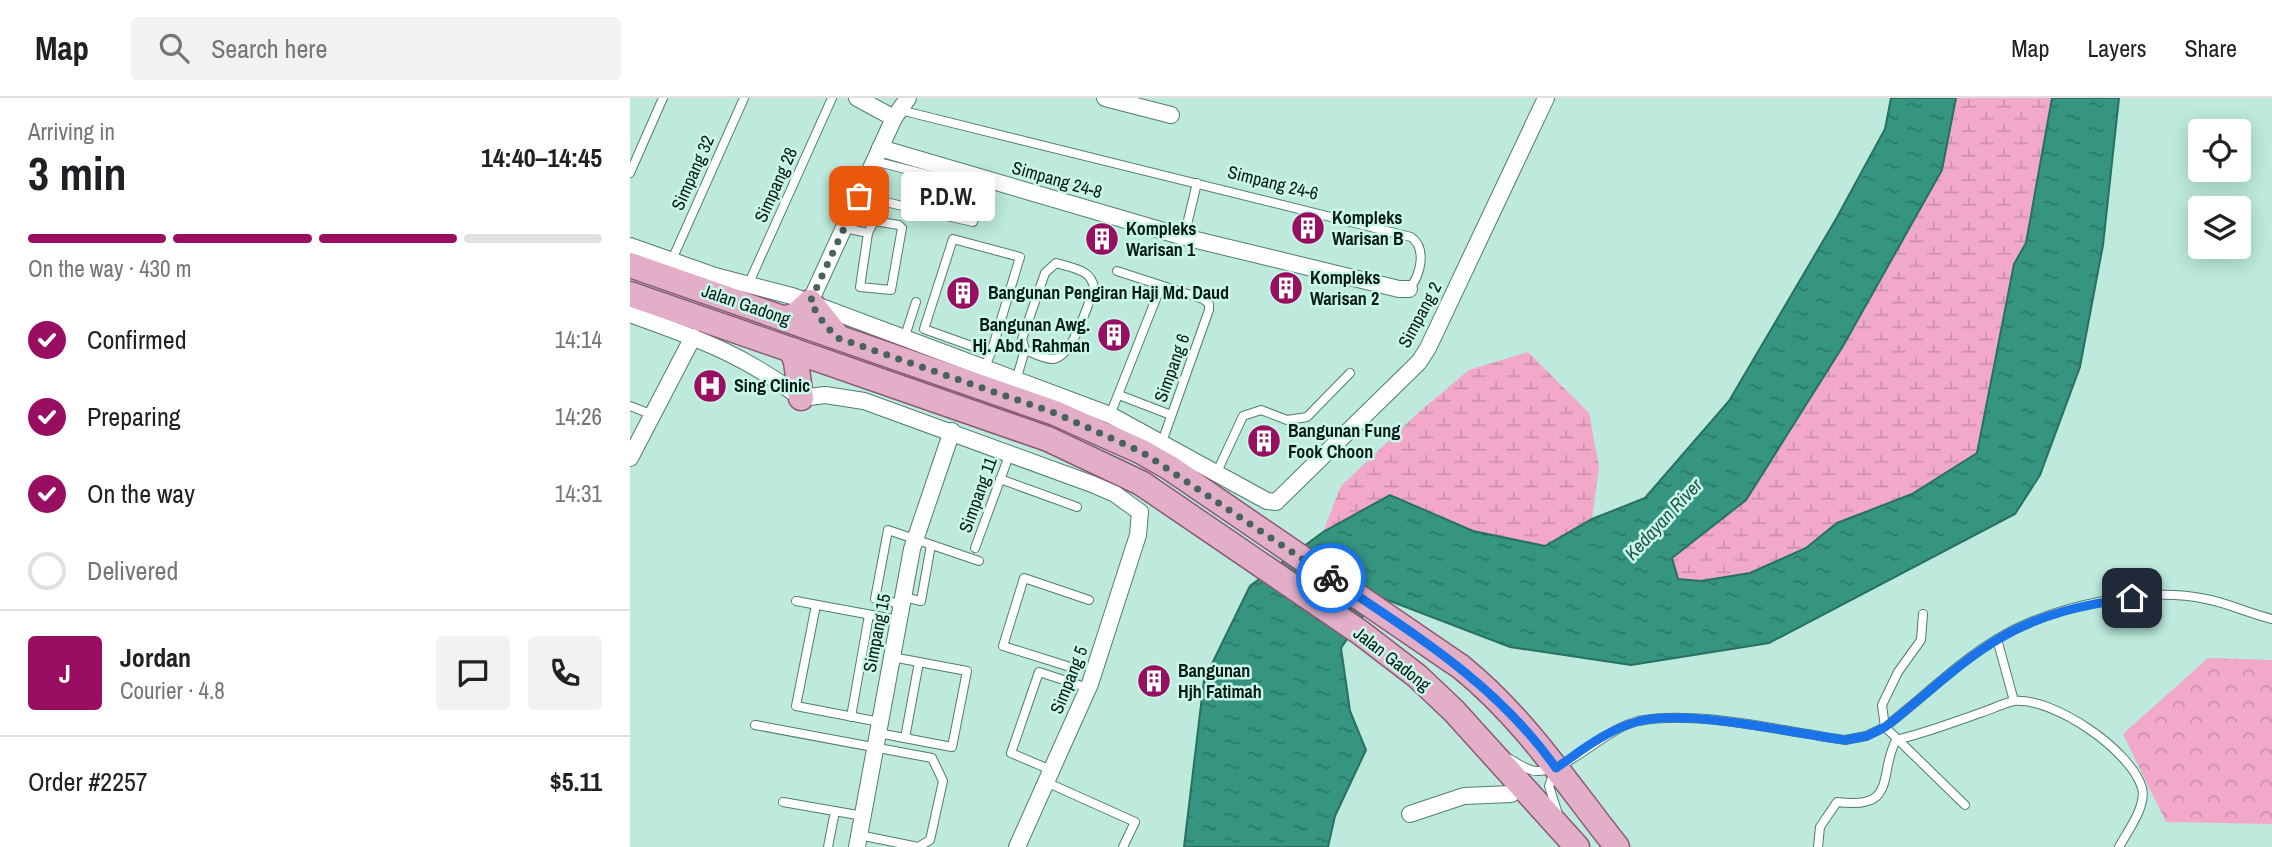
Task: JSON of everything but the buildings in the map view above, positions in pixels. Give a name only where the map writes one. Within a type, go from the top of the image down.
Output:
[{"type":"main road","name":"Jalan Gadong","points":[[630,265],[1055,413],[1213,485],[1461,667],[1519,719],[1617,847]]},
{"type":"main road","name":"Jalan Gadong","points":[[630,294],[1048,439],[1142,483],[1361,633],[1417,676],[1484,744],[1572,841]]},
{"type":"main road","points":[[784,319],[796,315],[810,302],[825,325],[838,338]]},
{"type":"main road","points":[[792,350],[802,398]]},
{"type":"main road","points":[[802,398],[827,362]]},
{"type":"street","points":[[810,302],[877,154],[901,109],[857,98]]},
{"type":"street","points":[[1105,98],[1171,115]]},
{"type":"street","name":"Simpang 2","points":[[1213,485],[1276,502],[1423,355],[1546,98]]},
{"type":"street","name":"Simpang 24-8","points":[[877,154],[1184,237]]},
{"type":"street","name":"Simpang 24-6","points":[[1184,237],[1399,289],[1409,289]]},
{"type":"street","points":[[630,246],[671,262],[810,302],[904,340],[1110,415],[1162,442],[1213,485]]},
{"type":"street","points":[[630,314],[731,351],[802,398],[825,395],[864,401],[1010,453]]},
{"type":"street","points":[[630,458],[692,337]]},
{"type":"street","name":"Simpang 15","points":[[858,841],[915,540],[952,431]]},
{"type":"street","name":"Simpang 5","points":[[1010,453],[1115,494],[1135,506],[1140,512],[1141,521],[1116,610],[1088,688],[1022,845]]},
{"type":"street","points":[[1410,814],[1464,796],[1511,793],[1522,786]]},
{"type":"lane","points":[[630,173],[663,98]]},
{"type":"lane","name":"Simpang 32","points":[[671,262],[744,98]]},
{"type":"lane","name":"Simpang 28","points":[[748,285],[832,98]]},
{"type":"lane","name":"Simpang 24-6","points":[[901,109],[1411,237],[1419,242],[1422,251],[1415,282],[1409,289]]},
{"type":"lane","points":[[859,196],[973,222],[984,188],[877,154]]},
{"type":"lane","points":[[1184,237],[1197,183]]},
{"type":"lane","points":[[874,221],[899,225],[902,228],[891,290],[860,287],[868,233],[874,221]]},
{"type":"lane","points":[[845,228],[868,233]]},
{"type":"lane","points":[[984,368],[991,353],[1020,257],[953,239],[924,329],[991,353]]},
{"type":"lane","points":[[1016,380],[1025,350],[1022,340],[1050,266],[1056,263],[1088,274],[1094,280],[1094,289],[1068,351],[1059,358],[1050,359],[1025,350]]},
{"type":"lane","points":[[1110,415],[1161,286],[1116,271]]},
{"type":"lane","name":"Simpang 6","points":[[1161,286],[1209,303],[1209,310],[1162,442]]},
{"type":"lane","points":[[904,340],[916,302]]},
{"type":"lane","points":[[1213,485],[1243,416],[1261,410],[1287,421],[1307,417],[1350,373]]},
{"type":"lane","points":[[1119,395],[1171,415]]},
{"type":"lane","points":[[630,406],[653,415]]},
{"type":"lane","name":"Simpang 11","points":[[975,548],[1010,453]]},
{"type":"lane","points":[[1000,480],[1077,507]]},
{"type":"lane","points":[[901,607],[875,599],[888,530],[979,561]]},
{"type":"lane","points":[[796,601],[869,614],[921,601],[931,545]]},
{"type":"lane","points":[[1068,666],[1003,646],[1024,578],[1089,600]]},
{"type":"lane","points":[[1484,744],[1529,770],[1538,772],[1556,768],[1595,741],[1636,722],[1674,717],[1845,740],[1867,736],[1885,727],[1997,639],[2059,612],[2108,601],[2156,596],[2205,599],[2272,619]]},
{"type":"lane","points":[[816,605],[796,706],[850,717],[877,734],[932,758],[943,781],[933,833],[925,845],[918,847],[858,841]]},
{"type":"lane","points":[[850,717],[869,614]]},
{"type":"lane","points":[[1923,614],[1921,640],[1898,672],[1882,705],[1885,727],[1965,805]]},
{"type":"lane","points":[[1997,639],[2014,701]]},
{"type":"lane","points":[[755,724],[877,734],[952,747],[967,671],[892,657]]},
{"type":"lane","points":[[905,738],[919,662]]},
{"type":"lane","points":[[1088,688],[1038,672],[1011,753],[1135,822],[1123,847]]},
{"type":"lane","points":[[1896,740],[2014,701],[2037,704],[2065,714],[2117,752],[2132,769],[2143,790],[2140,805],[2119,847]]},
{"type":"lane","points":[[1818,847],[1820,827],[1837,802],[1855,805],[1869,802],[1878,794],[1885,784],[1896,740]]},
{"type":"lane","points":[[1556,768],[1549,786],[1572,841]]},
{"type":"lane","points":[[783,802],[863,816]]},
{"type":"lane","points":[[828,847],[835,811]]},
{"type":"green space","points":[[1956,98],[2052,98],[2026,243],[2014,264],[1977,452],[1912,494],[1837,523],[1806,548],[1750,573],[1701,581],[1678,579],[1672,558],[1746,500],[1942,170]]},
{"type":"green space","points":[[1528,352],[1589,413],[1599,466],[1592,519],[1545,546],[1473,531],[1390,495],[1323,532],[1341,486],[1419,412],[1469,370]]},
{"type":"green space","points":[[2208,658],[2272,660],[2272,824],[2166,822],[2123,734]]},
{"type":"water","name":"Kedayan River","points":[[1891,98],[1956,98],[1942,170],[1843,346],[1746,500],[1672,558],[1678,579],[1701,581],[1750,573],[1806,548],[1837,523],[1912,494],[1977,453],[2014,264],[2026,243],[2052,98],[2119,98],[2103,245],[2080,367],[2040,475],[2015,514],[1769,643],[1631,665],[1510,647],[1377,596],[1341,648],[1350,711],[1366,750],[1335,816],[1328,847],[1184,847],[1204,680],[1250,586],[1323,532],[1390,495],[1473,531],[1545,546],[1592,519],[1645,498],[1729,401],[1836,219],[1885,129]]},
{"type":"way so far","points":[[859,196],[810,302],[825,325],[838,338],[1055,413],[1101,432],[1170,468],[1331,578]]},
{"type":"place","name":"P.D.W.","points":[[859,196]]},
{"type":"place","name":"Kompleks Warisan B","points":[[1308,228]]},
{"type":"place","name":"Kompleks Warisan 1","points":[[1102,239]]},
{"type":"place","name":"Kompleks Warisan 2","points":[[1286,288]]},
{"type":"place","name":"Bangunan Pengiran Haji Md. Daud","points":[[963,293]]},
{"type":"place","name":"Bangunan Awg. Hj. Abd. Rahman","points":[[1114,335]]},
{"type":"place","name":"Sing Clinic","points":[[710,386]]},
{"type":"place","name":"Bangunan Fung Fook Choon","points":[[1264,441]]},
{"type":"place","name":"Bangunan Hjh Fatimah","points":[[1154,681]]},
{"type":"route","points":[[1331,578],[1461,667],[1488,689],[1519,719],[1556,768],[1595,741],[1636,722],[1674,717],[1845,740],[1867,736],[1885,727],[1997,639],[2059,612],[2132,598]]}]
